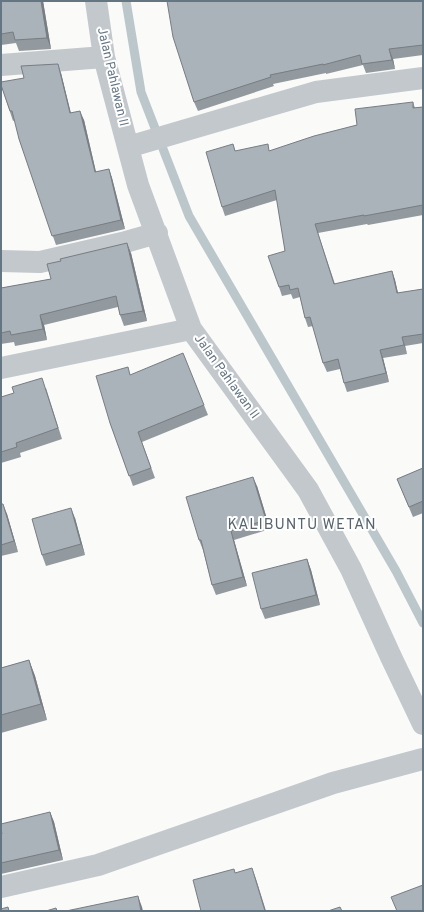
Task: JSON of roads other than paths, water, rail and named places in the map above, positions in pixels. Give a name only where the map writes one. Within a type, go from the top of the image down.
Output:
[{"type":"street","name":"Jalan Pahlawan II","points":[[96,1],[104,56],[137,144],[138,185],[191,329],[308,490],[351,569],[423,724]]},
{"type":"street","points":[[1,65],[104,56]]},
{"type":"street","points":[[137,144],[316,92],[423,78]]},
{"type":"street","points":[[1,261],[40,262],[122,243],[156,233]]},
{"type":"street","points":[[1,368],[191,329]]},
{"type":"street","points":[[1,887],[98,865],[333,783],[423,759]]},
{"type":"waterway","points":[[126,1],[141,92],[189,216],[396,571],[423,623]]},
{"type":"district","name":"KALIBUNTU WETAN","points":[[302,525]]}]
